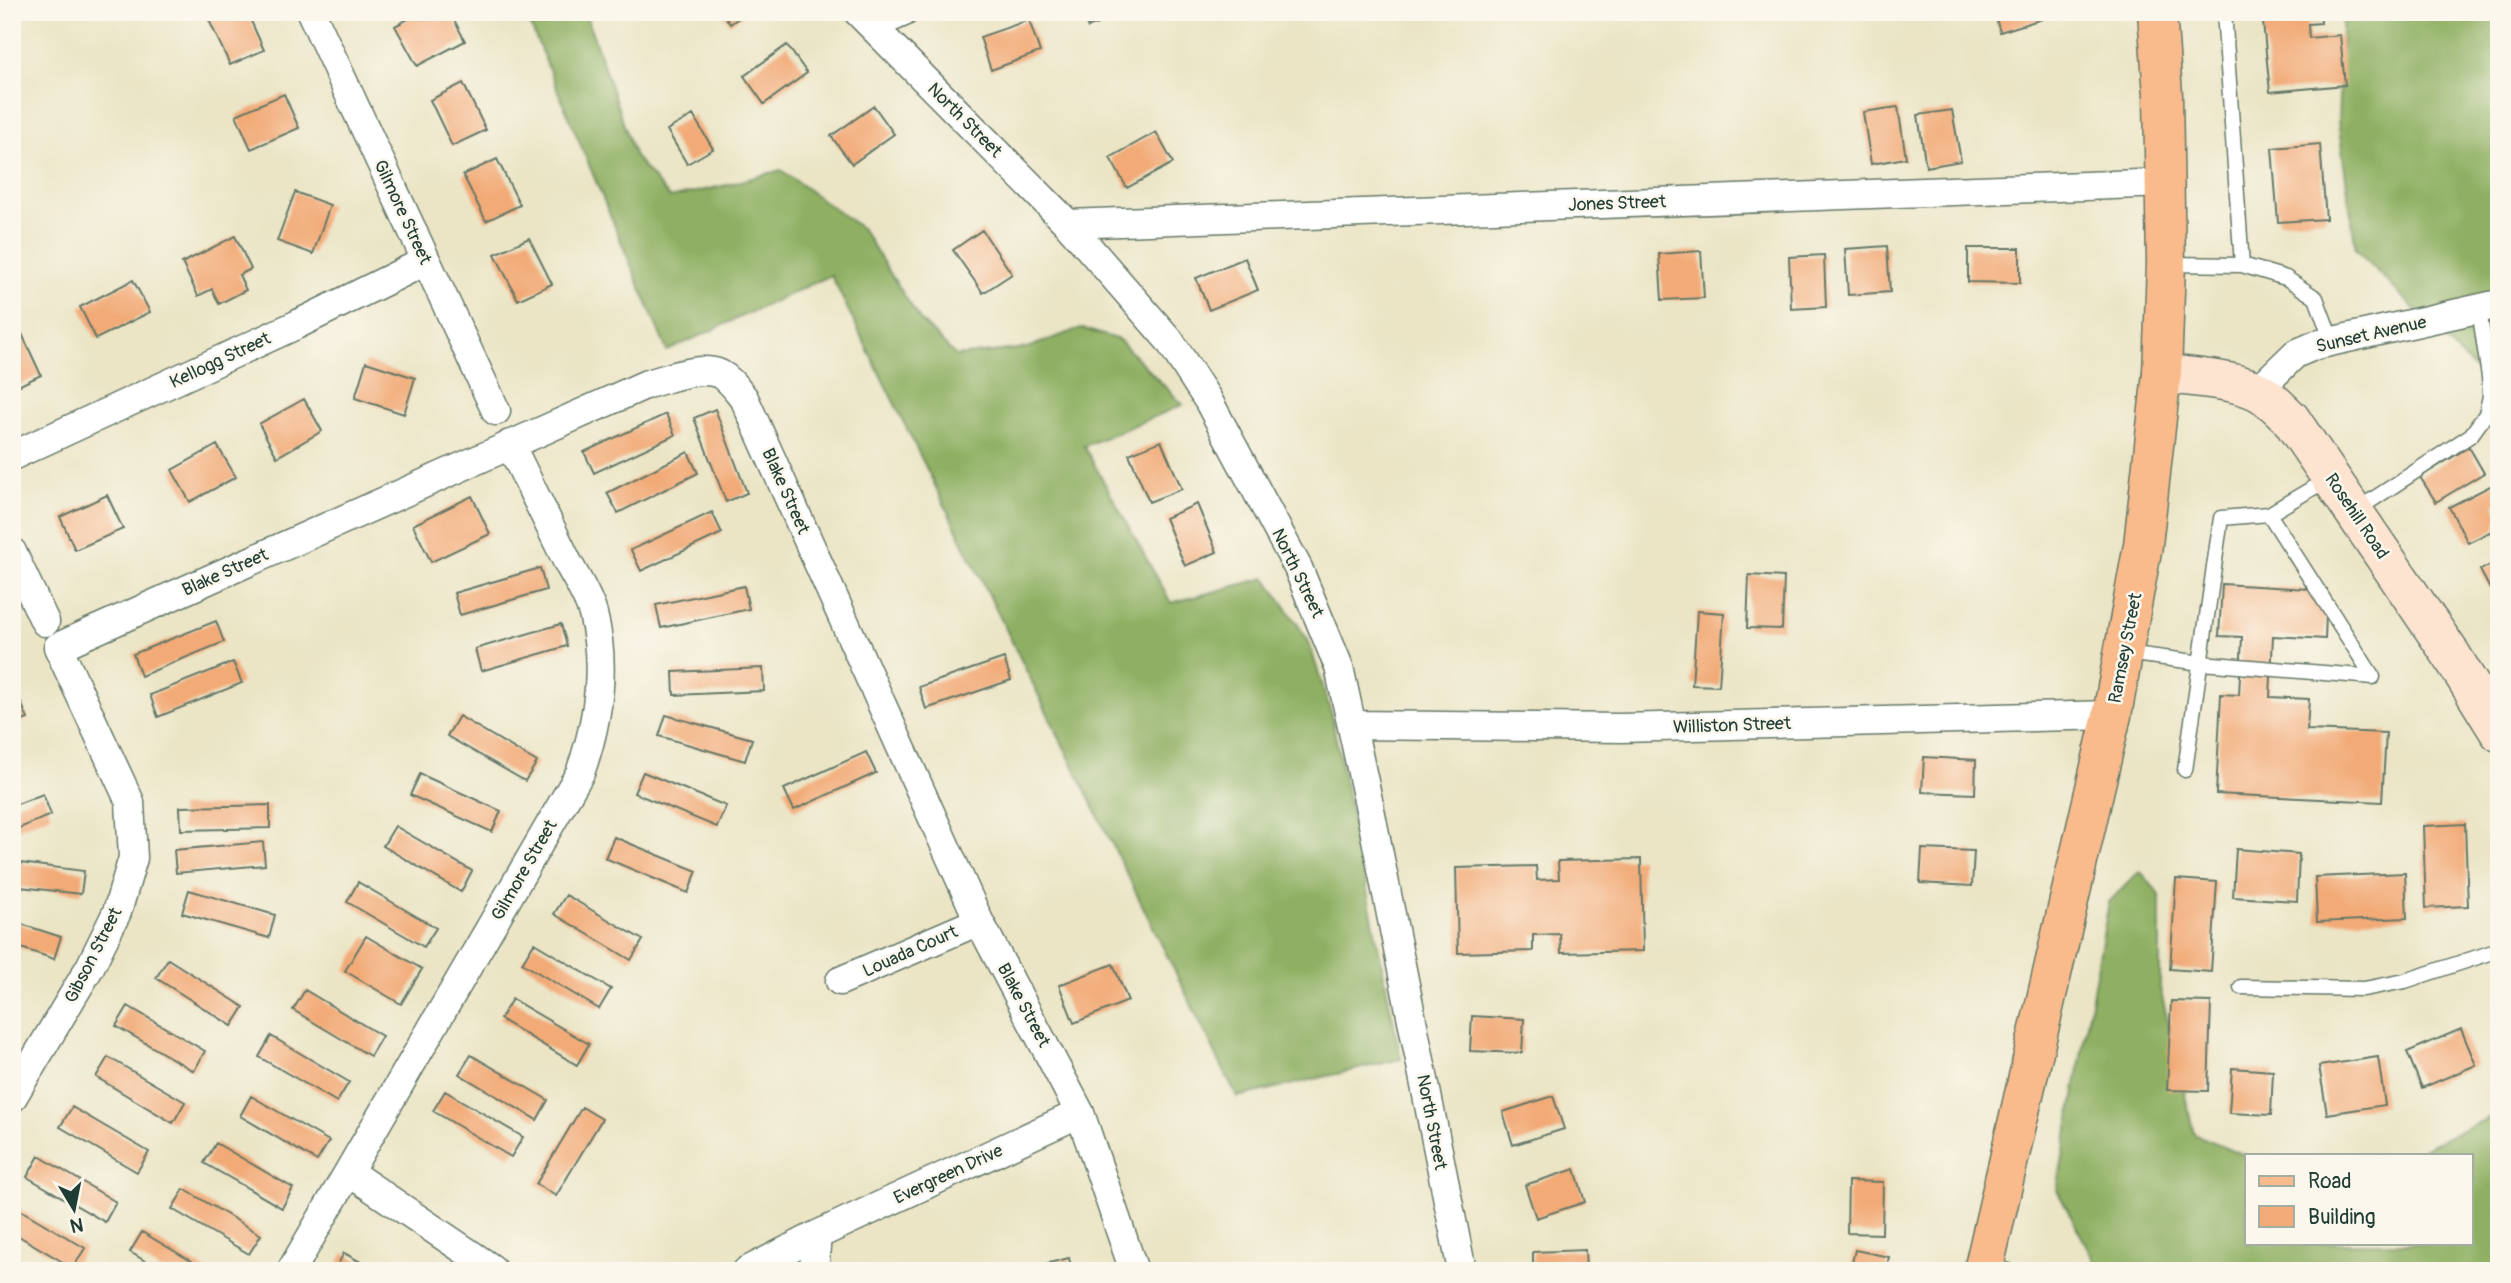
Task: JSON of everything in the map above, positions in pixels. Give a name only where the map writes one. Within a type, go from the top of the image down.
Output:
[{"type":"main road","name":"Ramsey Street","points":[[1992,1269],[2112,715],[2143,545],[2162,373],[2166,264],[2163,95],[2157,12]]},
{"type":"main road","name":"Rosehill Road","points":[[2162,373],[2238,385],[2257,391],[2273,401],[2290,418],[2452,656],[2499,732]]},
{"type":"street","name":"Gilmore Street","points":[[311,12],[496,411]]},
{"type":"street","points":[[865,19],[904,12]]},
{"type":"street","name":"North Street","points":[[865,19],[1068,224],[1169,340],[1208,400],[1298,568],[1339,667],[1462,1271]]},
{"type":"street","name":"Jones Street","points":[[1068,224],[2166,183]]},
{"type":"street","name":"Kellogg Street","points":[[12,456],[296,325],[426,261]]},
{"type":"street","name":"Sunset Avenue","points":[[2257,391],[2295,355],[2316,345],[2489,307]]},
{"type":"street","name":"Blake Street","points":[[58,648],[648,384],[701,372],[719,374],[744,398],[979,920],[1080,1113],[1135,1271]]},
{"type":"street","name":"Gilmore Street","points":[[292,1271],[580,773],[590,743],[597,713],[600,681],[599,646],[593,612],[510,444]]},
{"type":"street","points":[[12,552],[45,622]]},
{"type":"street","name":"Gibson Street","points":[[12,1098],[90,967],[117,912],[133,858],[130,803],[58,648]]},
{"type":"street","name":"Williston Street","points":[[1352,725],[1621,728],[2112,715]]},
{"type":"street","name":"Louada Court","points":[[841,981],[979,920]]},
{"type":"street","name":"Evergreen Drive","points":[[747,1271],[817,1235],[1080,1113]]},
{"type":"street","points":[[349,1173],[491,1268]]},
{"type":"street","points":[[814,1271],[817,1235]]},
{"type":"lane","points":[[2224,12],[2242,265]]},
{"type":"lane","points":[[2166,264],[2242,265],[2286,278],[2316,298],[2332,341]]},
{"type":"lane","points":[[2353,512],[2471,435],[2486,414],[2490,396],[2489,307]]},
{"type":"lane","points":[[2185,771],[2221,518],[2269,514],[2330,478]]},
{"type":"lane","points":[[2124,653],[2202,663],[2373,677],[2269,514]]},
{"type":"lane","points":[[2241,988],[2364,989],[2405,981],[2499,950]]},
{"type":"green space","points":[[525,12],[585,12],[635,157],[670,198],[781,170],[862,229],[920,320],[956,356],[1027,348],[1081,328],[1119,340],[1183,405],[1084,446],[1171,603],[1266,578],[1308,640],[1330,709],[1401,1059],[1237,1097],[831,275],[667,351]]},
{"type":"green space","points":[[2343,12],[2499,12],[2499,394],[2356,250],[2338,121]]},
{"type":"green space","points":[[2140,871],[2160,895],[2160,988],[2194,1134],[2245,1155],[2245,1244],[2472,1244],[2472,1154],[2411,1154],[2499,1113],[2499,1271],[2100,1271],[2057,1190],[2109,902]]},
{"type":"building","points":[[220,12],[247,12],[264,50],[230,65],[208,18]]},
{"type":"building","points":[[421,12],[450,12],[465,41],[417,66],[395,26]]},
{"type":"building","points":[[722,12],[747,12],[730,24]]},
{"type":"building","points":[[1081,12],[1125,12],[1088,28]]},
{"type":"building","points":[[1994,12],[2040,12],[2042,19],[2000,32]]},
{"type":"building","points":[[2262,12],[2320,12],[2321,23],[2308,24],[2309,38],[2340,35],[2345,85],[2270,92]]},
{"type":"building","points":[[1029,20],[1040,52],[991,70],[980,37]]},
{"type":"building","points":[[787,45],[807,73],[764,104],[744,76]]},
{"type":"building","points":[[463,83],[486,130],[452,146],[430,100]]},
{"type":"building","points":[[284,94],[299,128],[251,149],[236,115]]},
{"type":"building","points":[[874,106],[894,134],[852,164],[831,136]]},
{"type":"building","points":[[1898,107],[1906,158],[1871,164],[1863,112]]},
{"type":"building","points":[[1952,110],[1961,161],[1926,167],[1918,115]]},
{"type":"building","points":[[693,115],[713,149],[687,164],[667,130]]},
{"type":"building","points":[[1156,132],[1173,163],[1127,188],[1110,158]]},
{"type":"building","points":[[2320,144],[2326,219],[2278,222],[2272,148]]},
{"type":"building","points":[[497,159],[520,205],[486,221],[463,175]]},
{"type":"building","points":[[295,192],[330,205],[313,254],[277,241]]},
{"type":"building","points":[[982,230],[1012,274],[983,293],[953,250]]},
{"type":"building","points":[[235,236],[251,269],[239,275],[246,290],[219,304],[212,289],[198,296],[182,263]]},
{"type":"building","points":[[529,238],[552,284],[518,300],[495,254]]},
{"type":"building","points":[[1887,246],[1890,292],[1848,295],[1845,249]]},
{"type":"building","points":[[1968,248],[2020,248],[2020,283],[1968,282]]},
{"type":"building","points":[[1701,251],[1704,298],[1662,300],[1659,254]]},
{"type":"building","points":[[1824,255],[1826,307],[1791,309],[1789,257]]},
{"type":"building","points":[[1245,258],[1258,290],[1209,310],[1196,278]]},
{"type":"building","points":[[133,280],[150,312],[96,339],[80,307]]},
{"type":"building","points":[[16,321],[41,375],[12,389],[12,323]]},
{"type":"building","points":[[366,362],[415,378],[404,414],[355,398]]},
{"type":"building","points":[[304,399],[322,431],[277,457],[259,424]]},
{"type":"building","points":[[715,409],[747,493],[726,502],[694,418]]},
{"type":"building","points":[[666,414],[675,435],[594,473],[584,452]]},
{"type":"building","points":[[1161,441],[1182,489],[1149,502],[1129,454]]},
{"type":"building","points":[[217,445],[236,477],[190,502],[172,470]]},
{"type":"building","points":[[2469,447],[2484,473],[2436,502],[2420,477]]},
{"type":"building","points":[[688,452],[698,473],[618,513],[607,493]]},
{"type":"building","points":[[2498,482],[2499,501],[2494,504],[2499,513],[2496,529],[2468,543],[2449,507]]},
{"type":"building","points":[[107,495],[123,529],[75,550],[60,517]]},
{"type":"building","points":[[472,496],[490,534],[431,562],[413,525]]},
{"type":"building","points":[[1197,504],[1217,552],[1185,566],[1165,518]]},
{"type":"building","points":[[712,512],[722,533],[641,571],[631,550]]},
{"type":"building","points":[[2499,561],[2499,589],[2496,585],[2490,589],[2480,570]]},
{"type":"building","points":[[540,568],[546,590],[460,615],[454,593]]},
{"type":"building","points":[[1749,575],[1784,577],[1782,629],[1747,628]]},
{"type":"building","points":[[2222,584],[2327,590],[2325,639],[2273,636],[2270,697],[2309,699],[2307,730],[2386,733],[2382,802],[2216,794],[2221,694],[2239,695],[2242,637],[2219,636]]},
{"type":"building","points":[[744,586],[749,609],[661,628],[656,605]]},
{"type":"building","points":[[1697,611],[1724,613],[1719,686],[1692,685]]},
{"type":"building","points":[[216,621],[224,642],[141,676],[133,654]]},
{"type":"building","points":[[561,624],[567,646],[481,671],[475,649]]},
{"type":"building","points":[[1004,658],[1011,680],[926,709],[919,687]]},
{"type":"building","points":[[233,662],[242,683],[158,717],[150,695]]},
{"type":"building","points":[[763,668],[764,691],[674,695],[673,672]]},
{"type":"building","points":[[19,698],[28,719],[12,725],[12,700]]},
{"type":"building","points":[[666,715],[752,739],[745,761],[659,736]]},
{"type":"building","points":[[459,716],[537,762],[525,781],[447,736]]},
{"type":"building","points":[[866,752],[876,773],[794,810],[784,789]]},
{"type":"building","points":[[1924,757],[1976,760],[1975,794],[1922,792]]},
{"type":"building","points":[[643,772],[726,806],[717,827],[634,793]]},
{"type":"building","points":[[420,774],[501,811],[492,832],[410,795]]},
{"type":"building","points":[[43,794],[51,815],[12,831],[12,806]]},
{"type":"building","points":[[270,805],[270,828],[181,830],[180,807]]},
{"type":"building","points":[[2465,824],[2468,906],[2426,908],[2423,826]]},
{"type":"building","points":[[395,826],[472,871],[461,892],[383,846]]},
{"type":"building","points":[[614,837],[697,871],[688,893],[605,858]]},
{"type":"building","points":[[263,842],[265,865],[176,873],[174,850]]},
{"type":"building","points":[[1922,849],[1974,851],[1972,886],[1920,883]]},
{"type":"building","points":[[2236,849],[2299,854],[2297,901],[2233,897]]},
{"type":"building","points":[[1641,859],[1643,951],[1561,953],[1560,934],[1533,935],[1533,951],[1458,953],[1456,868],[1536,866],[1537,880],[1559,879],[1558,861]]},
{"type":"building","points":[[12,862],[84,871],[81,894],[12,886]]},
{"type":"building","points":[[2405,873],[2407,918],[2317,922],[2315,877]]},
{"type":"building","points":[[2176,879],[2217,882],[2211,972],[2170,969]]},
{"type":"building","points":[[358,882],[436,928],[424,947],[347,902]]},
{"type":"building","points":[[189,890],[275,915],[269,938],[182,913]]},
{"type":"building","points":[[566,895],[643,940],[631,960],[554,914]]},
{"type":"building","points":[[12,921],[61,937],[54,959],[12,945]]},
{"type":"building","points":[[366,936],[422,969],[401,1004],[345,971]]},
{"type":"building","points":[[534,943],[611,989],[599,1009],[522,963]]},
{"type":"building","points":[[168,959],[244,1007],[232,1026],[156,978]]},
{"type":"building","points":[[1113,964],[1128,1001],[1074,1023],[1059,985]]},
{"type":"building","points":[[305,990],[382,1036],[370,1056],[293,1010]]},
{"type":"building","points":[[512,999],[589,1044],[577,1065],[500,1019]]},
{"type":"building","points":[[2171,1001],[2211,1002],[2208,1091],[2167,1090]]},
{"type":"building","points":[[128,1006],[205,1051],[194,1071],[116,1026]]},
{"type":"building","points":[[1472,1016],[1524,1019],[1522,1053],[1470,1051]]},
{"type":"building","points":[[2461,1029],[2476,1065],[2422,1088],[2407,1052]]},
{"type":"building","points":[[271,1036],[349,1082],[337,1102],[259,1057]]},
{"type":"building","points":[[471,1055],[548,1100],[537,1120],[459,1074]]},
{"type":"building","points":[[108,1057],[185,1102],[173,1123],[96,1077]]},
{"type":"building","points":[[2378,1057],[2385,1105],[2327,1114],[2319,1066]]},
{"type":"building","points":[[2232,1068],[2273,1071],[2271,1115],[2229,1113]]},
{"type":"building","points":[[445,1091],[523,1137],[511,1157],[433,1111]]},
{"type":"building","points":[[251,1096],[329,1141],[317,1161],[240,1116]]},
{"type":"building","points":[[1553,1096],[1564,1129],[1513,1145],[1503,1112]]},
{"type":"building","points":[[72,1107],[149,1152],[137,1172],[60,1127]]},
{"type":"building","points":[[582,1107],[602,1119],[556,1196],[536,1184]]},
{"type":"building","points":[[216,1143],[293,1188],[282,1208],[204,1163]]},
{"type":"building","points":[[39,1156],[116,1202],[105,1222],[27,1177]]},
{"type":"building","points":[[1575,1169],[1585,1202],[1536,1218],[1525,1185]]},
{"type":"building","points":[[1848,1181],[1883,1182],[1882,1234],[1847,1233]]},
{"type":"building","points":[[184,1189],[261,1235],[249,1254],[172,1209]]},
{"type":"building","points":[[12,1205],[85,1248],[73,1268],[12,1232]]},
{"type":"building","points":[[142,1232],[208,1271],[162,1271],[130,1252]]},
{"type":"building","points":[[1585,1250],[1586,1271],[1533,1271],[1533,1252]]},
{"type":"building","points":[[1855,1250],[1889,1257],[1886,1271],[1850,1271]]},
{"type":"building","points":[[344,1253],[377,1271],[334,1271]]},
{"type":"building","points":[[1069,1258],[1072,1271],[1021,1271],[1021,1270]]}]
